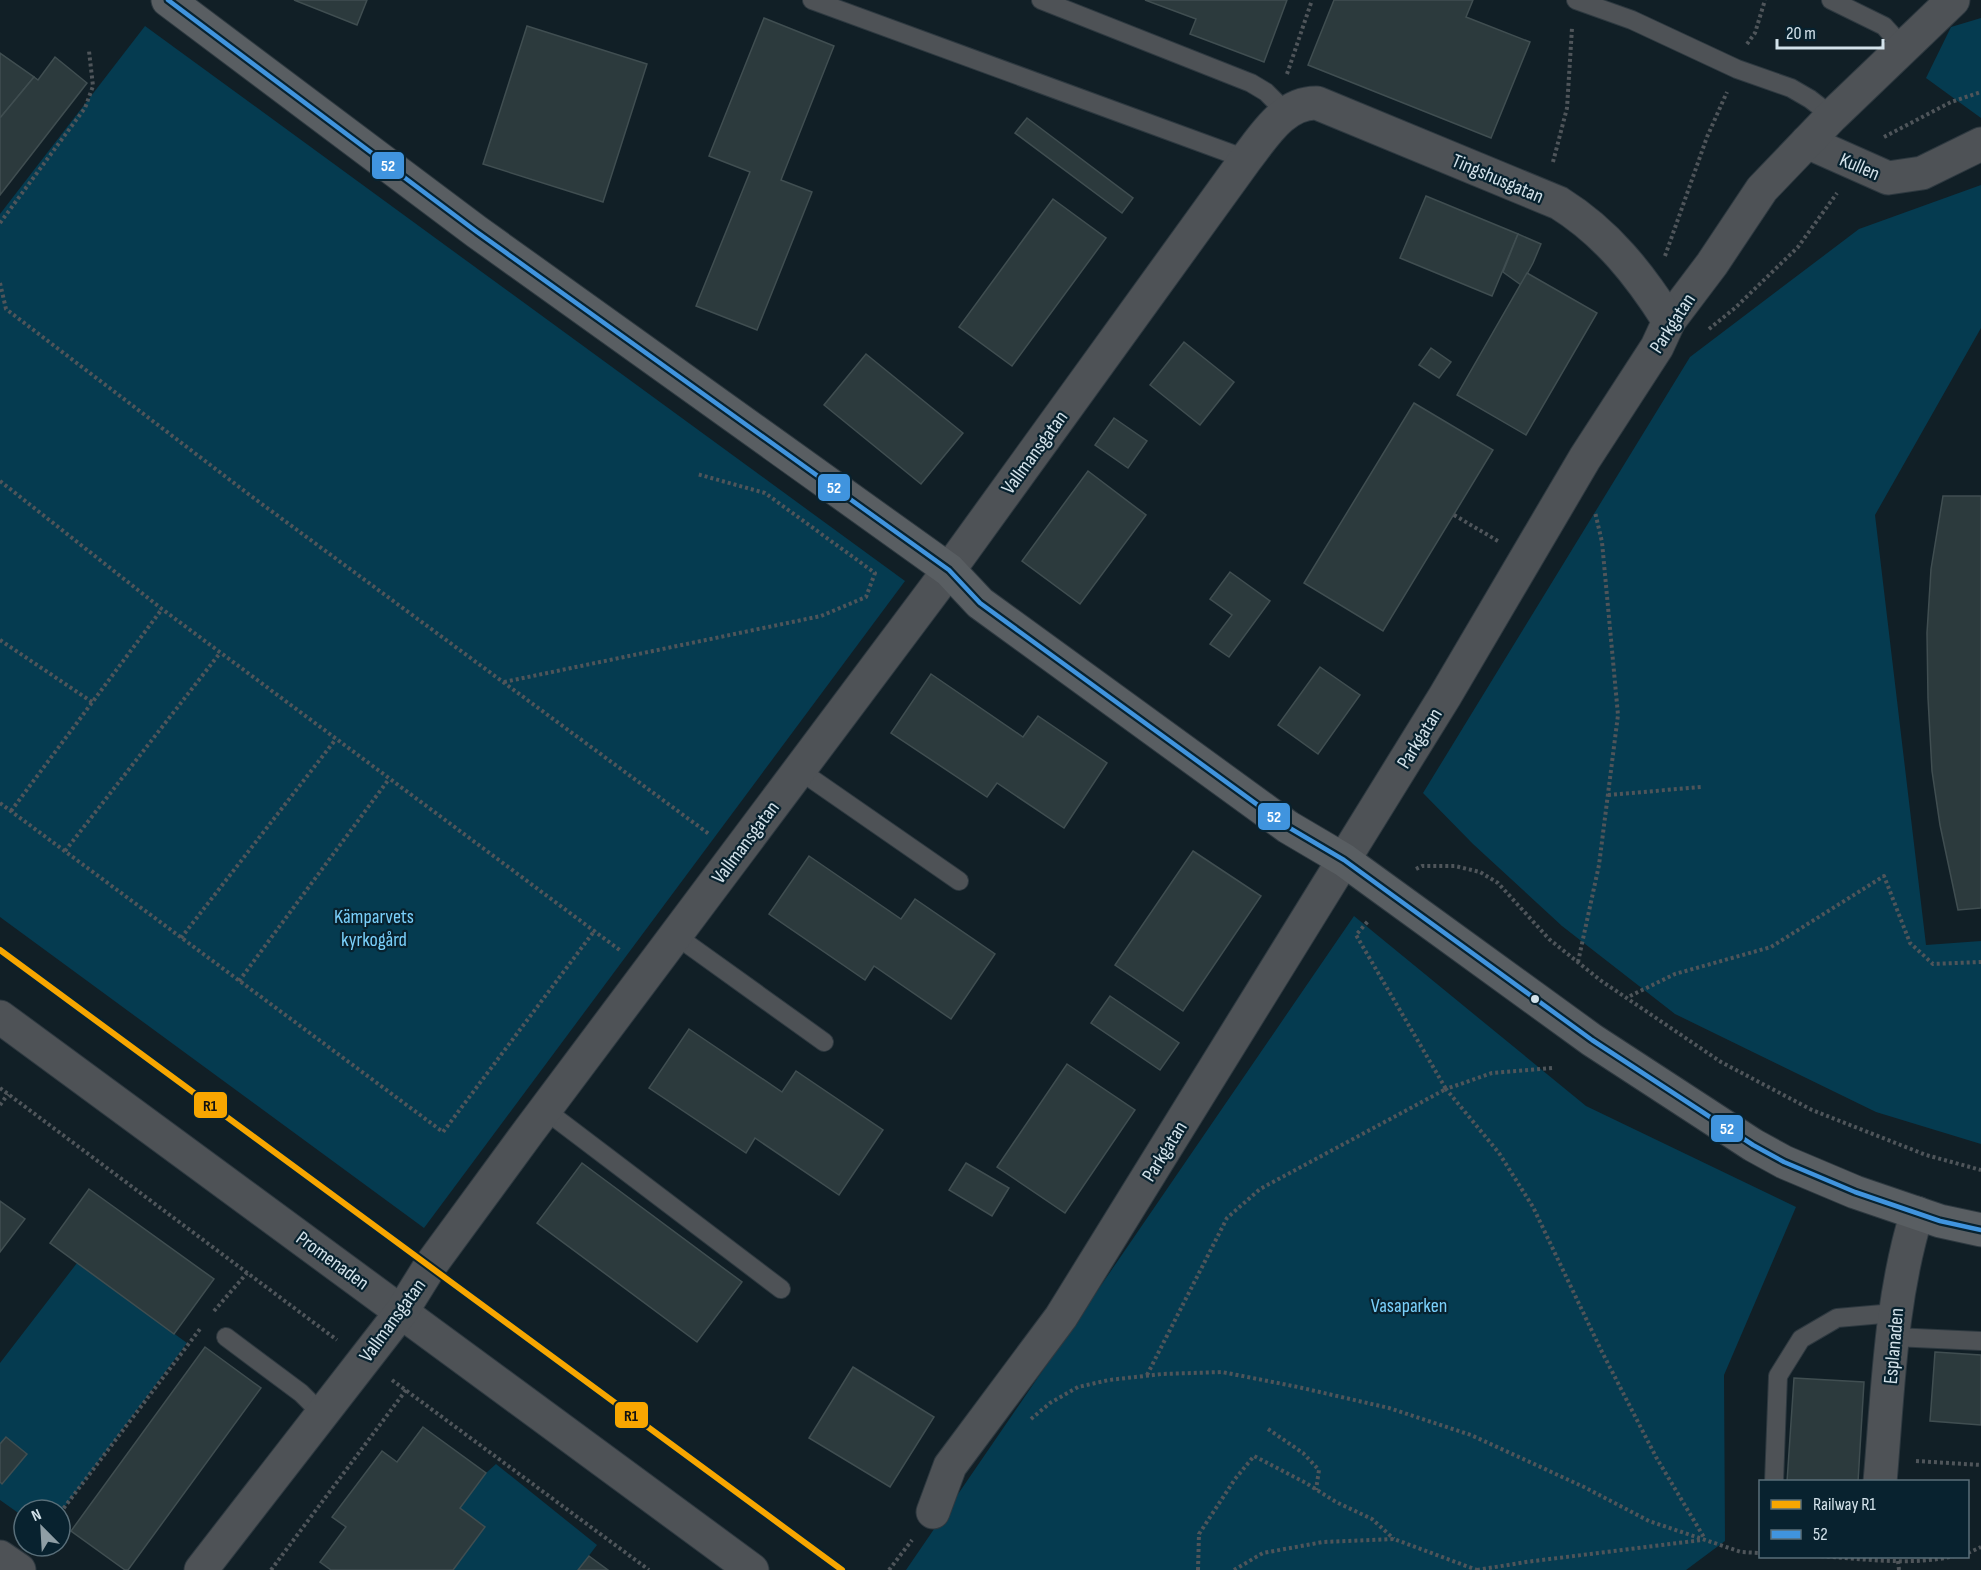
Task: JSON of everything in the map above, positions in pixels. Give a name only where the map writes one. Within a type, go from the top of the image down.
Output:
[{"type":"street","points":[[168,0],[477,232],[949,570],[980,603],[1288,826],[1344,860],[1402,884],[1592,1040],[1753,1145],[1784,1162],[1855,1192],[1940,1221],[1981,1230]]},
{"type":"street","name":"Parkgatan","points":[[933,1512],[950,1466],[1061,1317],[1468,659],[1585,458],[1657,347],[1669,321],[1712,264],[1762,189],[1832,116],[1953,0]]},
{"type":"street","name":"Tingshusgatan","points":[[1282,108],[1317,103],[1559,203],[1582,217],[1602,234],[1652,294],[1669,321]]},
{"type":"street","name":"Vallmansgatan","points":[[201,1570],[402,1311],[430,1266],[545,1110],[949,570],[1270,129],[1282,108]]},
{"type":"street","name":"Kullen","points":[[1807,142],[1888,178],[1922,173],[1981,144]]},
{"type":"street","name":"Promenaden","points":[[0,1017],[752,1570]]},
{"type":"street","name":"Esplanaden","points":[[1881,1471],[1894,1325],[1908,1245],[1917,1213]]},
{"type":"street","points":[[0,1557],[19,1570]]},
{"type":"lane","points":[[812,0],[1246,159]]},
{"type":"lane","points":[[1041,0],[1251,83],[1266,92],[1282,108]]},
{"type":"lane","points":[[1576,0],[1658,31],[1737,69],[1791,88],[1832,116]]},
{"type":"lane","points":[[1831,0],[1884,26],[1903,47]]},
{"type":"lane","points":[[799,770],[959,881]]},
{"type":"lane","points":[[675,935],[824,1042]]},
{"type":"lane","points":[[545,1110],[781,1289]]},
{"type":"lane","points":[[1774,1480],[1778,1376],[1801,1339],[1837,1318],[1894,1325],[1981,1341]]},
{"type":"lane","points":[[226,1337],[301,1393],[322,1414]]},
{"type":"path","points":[[1282,108],[1312,0]]},
{"type":"path","points":[[1652,294],[1707,137],[1747,45],[1755,33],[1765,0]]},
{"type":"path","points":[[1544,198],[1567,108],[1572,22]]},
{"type":"path","points":[[0,223],[86,108],[93,86],[89,51]]},
{"type":"path","points":[[1701,336],[1735,308],[1798,247],[1878,140],[1951,102],[1981,92]]},
{"type":"path","points":[[0,283],[6,309],[251,496],[736,854]]},
{"type":"path","points":[[504,682],[821,615],[866,597],[875,573],[765,493],[697,474]]},
{"type":"path","points":[[0,481],[162,609],[595,930],[647,972]]},
{"type":"path","points":[[1578,962],[1599,865],[1618,716],[1602,542],[1594,509]]},
{"type":"path","points":[[1454,515],[1497,541]]},
{"type":"path","points":[[11,811],[162,609]]},
{"type":"path","points":[[0,640],[92,702]]},
{"type":"path","points":[[64,851],[220,652]]},
{"type":"path","points":[[181,938],[336,739]]},
{"type":"path","points":[[238,981],[389,779]]},
{"type":"path","points":[[1608,795],[1701,787]]},
{"type":"path","points":[[0,803],[443,1132],[595,930]]},
{"type":"path","points":[[1706,1540],[1656,1457],[1606,1361],[1533,1207],[1499,1153],[1446,1089],[1356,935],[1402,884],[1422,866],[1455,866],[1480,872],[1498,883],[1549,939],[1600,980],[1721,1062],[1812,1110],[1926,1155],[1981,1170]]},
{"type":"path","points":[[1630,996],[1675,974],[1771,947],[1884,876],[1910,943],[1933,964],[1981,962]]},
{"type":"path","points":[[1147,1375],[1227,1218],[1260,1189],[1446,1089],[1492,1073],[1552,1068]]},
{"type":"path","points":[[0,1088],[649,1570]]},
{"type":"path","points":[[0,1105],[8,1094]]},
{"type":"path","points":[[209,1317],[247,1273]]},
{"type":"path","points":[[71,1498],[201,1326]]},
{"type":"path","points":[[1023,1426],[1050,1403],[1078,1387],[1147,1375],[1222,1372],[1389,1408],[1472,1435],[1584,1487],[1649,1521],[1741,1552],[1759,1553]]},
{"type":"path","points":[[271,1570],[406,1390]]},
{"type":"path","points":[[1268,1429],[1303,1453],[1319,1470],[1316,1490]]},
{"type":"path","points":[[1198,1570],[1199,1534],[1235,1479],[1254,1456],[1336,1502],[1372,1519],[1394,1539],[1477,1570],[1706,1540]]},
{"type":"path","points":[[1881,1471],[1981,1465]]},
{"type":"path","points":[[889,1570],[933,1512]]},
{"type":"path","points":[[1234,1570],[1263,1552],[1323,1542],[1394,1539]]},
{"type":"path","points":[[1840,1558],[1898,1561],[1940,1558]]},
{"type":"path","points":[[1898,1561],[1899,1570]]},
{"type":"green space","points":[[1981,18],[1981,118],[1926,78],[1951,27]]},
{"type":"green space","name":"Kämparvets kyrkogård","points":[[145,26],[905,581],[424,1228],[0,917],[0,214]]},
{"type":"green space","points":[[1981,185],[1981,328],[1875,515],[1926,945],[1981,941],[1981,1144],[1876,1112],[1675,1014],[1562,926],[1473,844],[1423,793],[1690,357],[1859,229]]},
{"type":"green space","name":"Vasaparken","points":[[1354,916],[1586,1106],[1796,1207],[1724,1375],[1725,1541],[1686,1570],[906,1570]]},
{"type":"green space","points":[[77,1263],[187,1343],[71,1498],[12,1498],[12,1508],[0,1500],[0,1363]]},
{"type":"green space","points":[[496,1464],[597,1545],[578,1570],[453,1570],[460,1508],[486,1473]]},
{"type":"building","points":[[294,0],[367,0],[357,25]]},
{"type":"building","points":[[1145,0],[1287,0],[1264,62],[1190,34],[1196,19]]},
{"type":"building","points":[[1334,0],[1473,0],[1466,17],[1530,42],[1491,138],[1308,65]]},
{"type":"building","points":[[764,18],[834,46],[781,180],[812,192],[757,330],[696,306],[750,172],[709,156]]},
{"type":"building","points":[[527,26],[647,64],[603,202],[483,164]]},
{"type":"building","points":[[0,53],[34,77],[0,118]]},
{"type":"building","points":[[55,57],[87,83],[0,195],[0,118],[34,77],[38,80]]},
{"type":"building","points":[[1027,118],[1133,198],[1122,213],[1015,133]]},
{"type":"building","points":[[1426,196],[1518,234],[1492,296],[1400,258]]},
{"type":"building","points":[[1053,199],[1106,238],[1012,366],[959,327]]},
{"type":"building","points":[[1518,234],[1541,244],[1521,285],[1503,272]]},
{"type":"building","points":[[1527,273],[1597,313],[1526,435],[1457,395]]},
{"type":"building","points":[[1184,342],[1234,382],[1200,425],[1150,385]]},
{"type":"building","points":[[1431,348],[1451,362],[1439,378],[1419,365]]},
{"type":"building","points":[[866,354],[963,433],[921,484],[824,405]]},
{"type":"building","points":[[1414,403],[1493,450],[1383,631],[1304,583]]},
{"type":"building","points":[[1114,418],[1147,441],[1128,468],[1095,445]]},
{"type":"building","points":[[1088,471],[1146,515],[1080,604],[1022,561]]},
{"type":"building","points":[[1943,496],[1981,496],[1981,908],[1958,910],[1940,825],[1932,771],[1928,698],[1927,633],[1931,569]]},
{"type":"building","points":[[1230,572],[1270,601],[1229,657],[1210,644],[1232,615],[1210,599]]},
{"type":"building","points":[[1320,667],[1360,695],[1318,754],[1278,725]]},
{"type":"building","points":[[931,674],[1023,737],[1038,716],[1107,763],[1064,828],[997,783],[987,797],[891,733]]},
{"type":"building","points":[[1193,851],[1261,896],[1183,1011],[1115,965]]},
{"type":"building","points":[[809,856],[901,919],[915,899],[995,954],[951,1019],[874,966],[865,980],[769,914]]},
{"type":"building","points":[[1110,996],[1179,1043],[1160,1070],[1091,1023]]},
{"type":"building","points":[[689,1029],[782,1092],[796,1071],[883,1130],[839,1195],[755,1138],[746,1153],[649,1088]]},
{"type":"building","points":[[1067,1064],[1135,1110],[1065,1213],[997,1167]]},
{"type":"building","points":[[582,1163],[742,1282],[697,1342],[537,1223]]},
{"type":"building","points":[[966,1163],[1009,1188],[992,1216],[949,1190]]},
{"type":"building","points":[[89,1189],[214,1279],[174,1334],[50,1243]]},
{"type":"building","points":[[0,1201],[25,1219],[0,1252]]},
{"type":"building","points":[[205,1347],[261,1388],[128,1570],[72,1530]]},
{"type":"building","points":[[1935,1352],[1981,1355],[1981,1425],[1930,1421]]},
{"type":"building","points":[[853,1367],[934,1417],[890,1487],[809,1438]]},
{"type":"building","points":[[1794,1378],[1864,1382],[1858,1480],[1787,1480]]},
{"type":"building","points":[[423,1427],[486,1473],[460,1508],[485,1527],[453,1570],[331,1570],[320,1562],[346,1527],[332,1517],[382,1451],[397,1462]]},
{"type":"building","points":[[6,1437],[27,1454],[2,1484],[0,1482],[0,1444]]},
{"type":"building","points":[[589,1556],[608,1570],[578,1570]]},
{"type":"rail line","name":"R1","points":[[0,950],[842,1570]]},
{"type":"transit line","name":"52","points":[[168,0],[477,232],[949,570],[980,603],[1288,827],[1344,860],[1592,1040],[1753,1145],[1784,1162],[1855,1192],[1940,1221],[1981,1230]]}]
